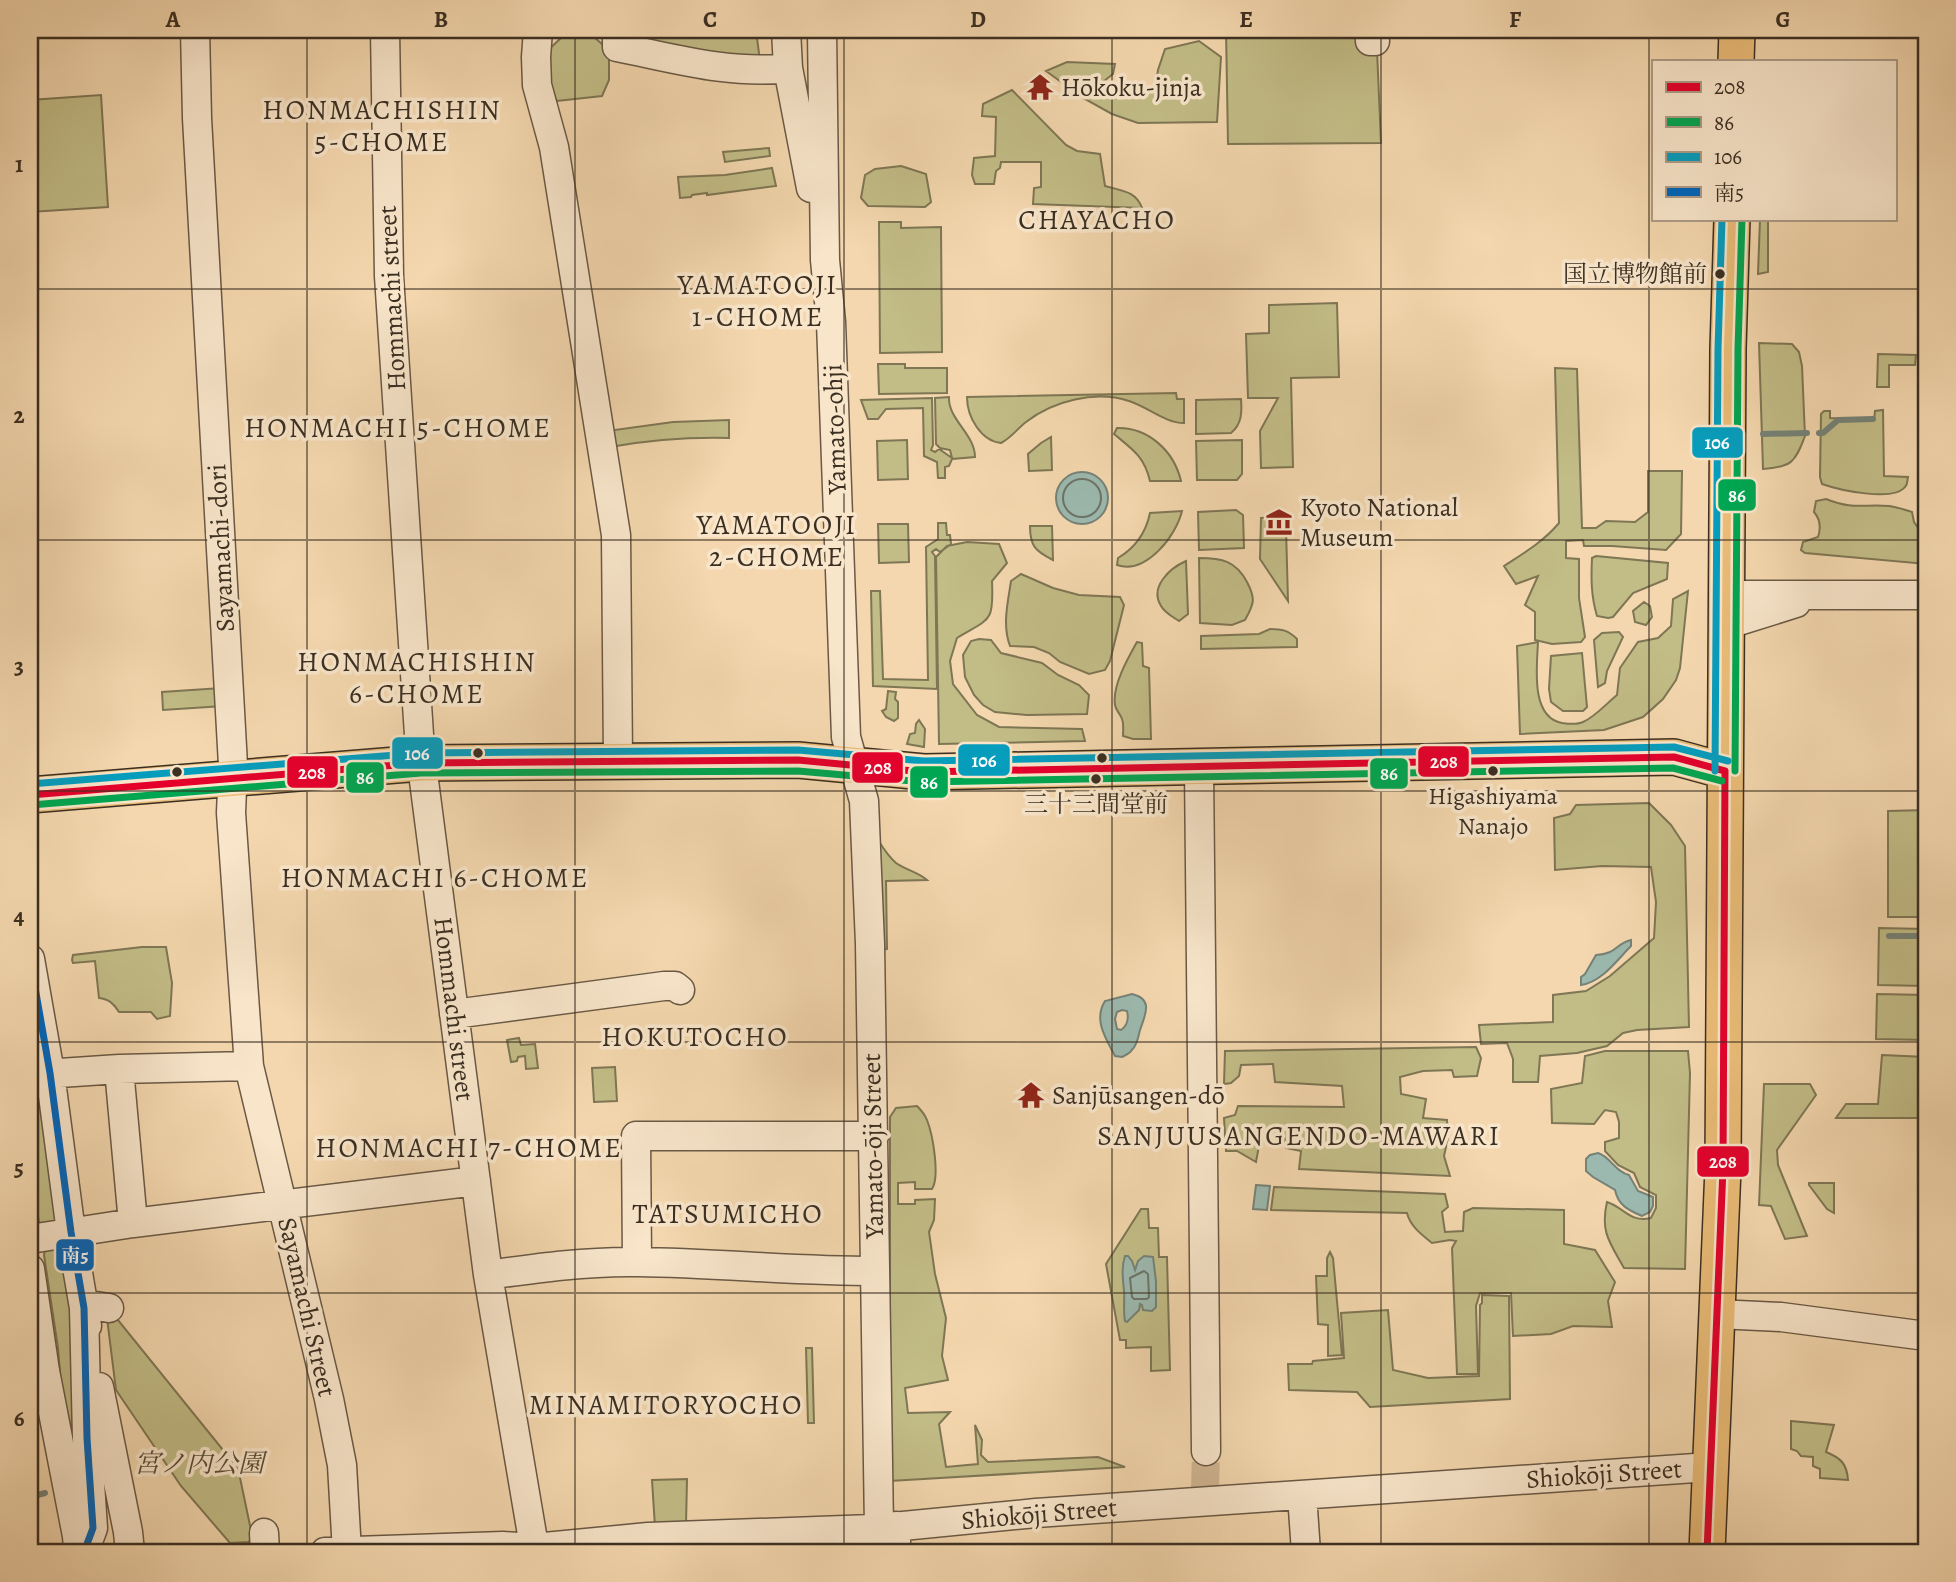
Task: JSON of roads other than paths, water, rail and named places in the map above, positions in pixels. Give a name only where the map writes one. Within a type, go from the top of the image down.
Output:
[{"type":"main road","points":[[1736,60],[1737,30]]},
{"type":"main road","points":[[1707,1552],[1724,1156],[1731,220]]},
{"type":"main road","points":[[423,774],[791,779],[924,772],[1199,777],[1674,757],[1725,771]]},
{"type":"main road","points":[[30,794],[232,788],[618,761],[798,760],[856,776]]},
{"type":"main road","points":[[30,814],[232,788]]},
{"type":"street","name":"Sayamachi-dori","points":[[195,30],[197,118],[223,588],[231,813],[249,1066]]},
{"type":"street","name":"Hommachi street","points":[[385,30],[388,276],[423,774],[488,1275]]},
{"type":"street","points":[[538,30],[537,85],[554,147],[616,535],[618,761]]},
{"type":"street","points":[[617,30],[617,47],[731,69],[788,68]]},
{"type":"street","points":[[786,30],[788,68],[825,260]]},
{"type":"street","points":[[822,30],[825,260]]},
{"type":"street","name":"Yamato-ohji","points":[[825,260],[831,322],[846,737],[856,776]]},
{"type":"street","points":[[1726,610],[1822,595],[1926,595]]},
{"type":"street","name":"Yamato-ōji Street","points":[[856,776],[864,801],[870,944],[875,1271],[891,1535]]},
{"type":"street","points":[[1199,777],[1206,1451]]},
{"type":"street","points":[[30,959],[40,1074],[71,1232],[96,1308],[130,1552]]},
{"type":"street","points":[[454,1014],[664,986],[675,986],[680,990]]},
{"type":"street","points":[[40,1074],[249,1066]]},
{"type":"street","name":"Sayamachi Street","points":[[249,1066],[329,1399],[342,1465],[340,1552]]},
{"type":"street","points":[[119,1069],[133,1223]]},
{"type":"street","points":[[637,1262],[636,1136],[874,1136]]},
{"type":"street","points":[[30,1239],[133,1223],[476,1181]]},
{"type":"street","points":[[533,1551],[488,1275],[578,1263],[637,1262],[875,1271]]},
{"type":"street","points":[[30,1269],[45,1371],[78,1552]]},
{"type":"street","points":[[84,1552],[93,1528],[87,1438],[96,1308]]},
{"type":"street","points":[[1717,1314],[1781,1317],[1926,1336]]},
{"type":"street","name":"Shiokōji Street","points":[[340,1552],[503,1546],[533,1551],[648,1537],[891,1535],[1036,1513],[1204,1496],[1302,1495],[1710,1467]]},
{"type":"street","points":[[1302,1495],[1306,1552]]},
{"type":"water","points":[[1082,472],[1092,474],[1100,480],[1106,488],[1106,508],[1100,516],[1092,522],[1082,524],[1072,522],[1064,516],[1058,508],[1056,498],[1058,488],[1064,480],[1072,474]]},
{"type":"water","points":[[1631,940],[1631,946],[1609,970],[1596,980],[1581,985],[1581,977],[1596,955],[1608,953]]},
{"type":"water","points":[[1132,994],[1139,996],[1146,1004],[1136,1044],[1122,1057],[1115,1056],[1102,1029],[1100,1015],[1105,1001]],"holes":[[[1127,1011],[1127,1024],[1121,1030],[1117,1029],[1117,1012]]]},
{"type":"water","points":[[1598,1153],[1629,1175],[1638,1191],[1653,1197],[1650,1212],[1642,1216],[1628,1209],[1621,1203],[1615,1190],[1586,1171],[1586,1159]]},
{"type":"water","points":[[1256,1185],[1270,1186],[1267,1210],[1253,1209]]},
{"type":"water","points":[[1125,1256],[1132,1261],[1135,1270],[1138,1261],[1144,1256],[1153,1257],[1156,1281],[1156,1307],[1152,1311],[1143,1310],[1140,1304],[1139,1310],[1127,1322],[1124,1317]]},
{"type":"waterway","points":[[1819,433],[1823,433],[1838,420],[1873,419]]},
{"type":"waterway","points":[[1763,434],[1807,433]]},
{"type":"waterway","points":[[1889,936],[1926,936]]},
{"type":"waterway","points":[[30,1497],[45,1493]]},
{"type":"tunnel","points":[[1205,1490],[1206,1451]]},
{"type":"place","name":"Hōkoku-jinja","points":[[1040,87]]},
{"type":"place","name":"国立博物館前","points":[[1720,274]]},
{"type":"place","name":"Kyoto National Museum","points":[[1279,522]]},
{"type":"place","name":"Higashiyama Nanajo","points":[[1493,771]]},
{"type":"place","name":"三十三間堂前","points":[[1096,779]]},
{"type":"place","name":"Sanjūsangen-dō","points":[[1031,1095]]},
{"type":"district","name":"HONMACHISHIN 5-CHOME","points":[[382,126]]},
{"type":"district","name":"CHAYACHO","points":[[1097,220]]},
{"type":"district","name":"YAMATOOJI 1-CHOME","points":[[758,301]]},
{"type":"district","name":"HONMACHI 5-CHOME","points":[[398,428]]},
{"type":"district","name":"YAMATOOJI 2-CHOME","points":[[777,541]]},
{"type":"district","name":"HONMACHISHIN 6-CHOME","points":[[417,678]]},
{"type":"district","name":"HONMACHI 6-CHOME","points":[[435,878]]},
{"type":"district","name":"HOKUTOCHO","points":[[695,1037]]},
{"type":"district","name":"SANJUUSANGENDO-MAWARI","points":[[1299,1136]]},
{"type":"district","name":"HONMACHI 7-CHOME","points":[[469,1148]]},
{"type":"district","name":"TATSUMICHO","points":[[728,1214]]},
{"type":"district","name":"MINAMITORYOCHO","points":[[666,1405]]},
{"type":"park label","name":"宮ノ内公園","points":[[199,1463]]}]
